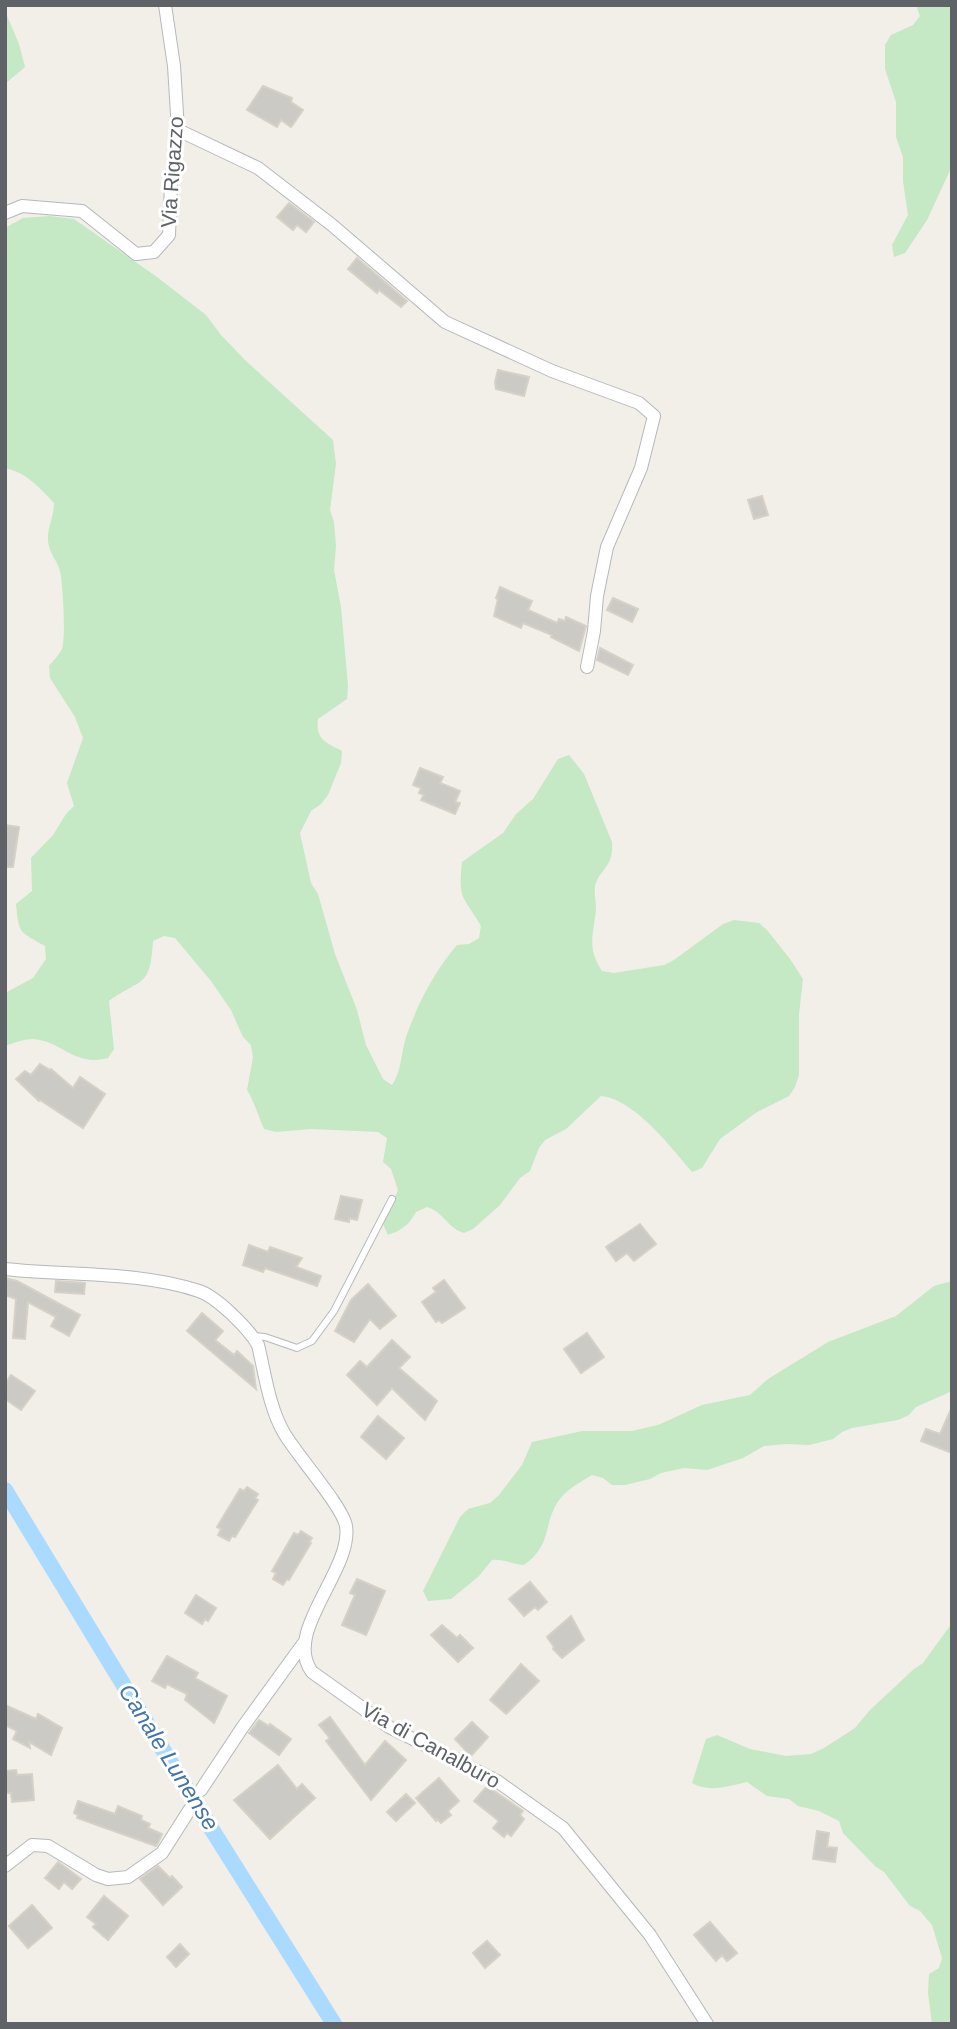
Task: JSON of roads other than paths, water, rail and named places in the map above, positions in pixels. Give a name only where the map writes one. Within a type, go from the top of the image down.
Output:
[{"type":"street","name":"Via Rigazzo","points":[[5,214],[22,206],[82,211],[136,254],[154,252],[169,235],[171,184],[178,130],[174,66],[165,5]]},
{"type":"street","points":[[178,130],[258,168],[332,225],[445,322],[552,371],[639,403],[654,416],[640,468],[607,547],[587,667]]},
{"type":"street","points":[[5,1269],[158,1280],[201,1291],[214,1299],[253,1336],[258,1345],[277,1419],[285,1435],[340,1512],[346,1527],[343,1550],[303,1644],[201,1790]]},
{"type":"street","name":"Via di Canalburo","points":[[303,1644],[306,1664],[312,1672],[389,1727],[497,1781],[563,1828],[650,1934],[707,2024]]},
{"type":"street","points":[[5,1866],[32,1846],[48,1846],[96,1875],[108,1879],[128,1877],[162,1853],[190,1809]]},
{"type":"lane","points":[[253,1336],[297,1348],[312,1340],[334,1311],[392,1199]]},
{"type":"waterway","name":"Canale Lunense","points":[[5,1490],[199,1809],[334,2024]]},
{"type":"tunnel","points":[[190,1809],[201,1790]]}]
